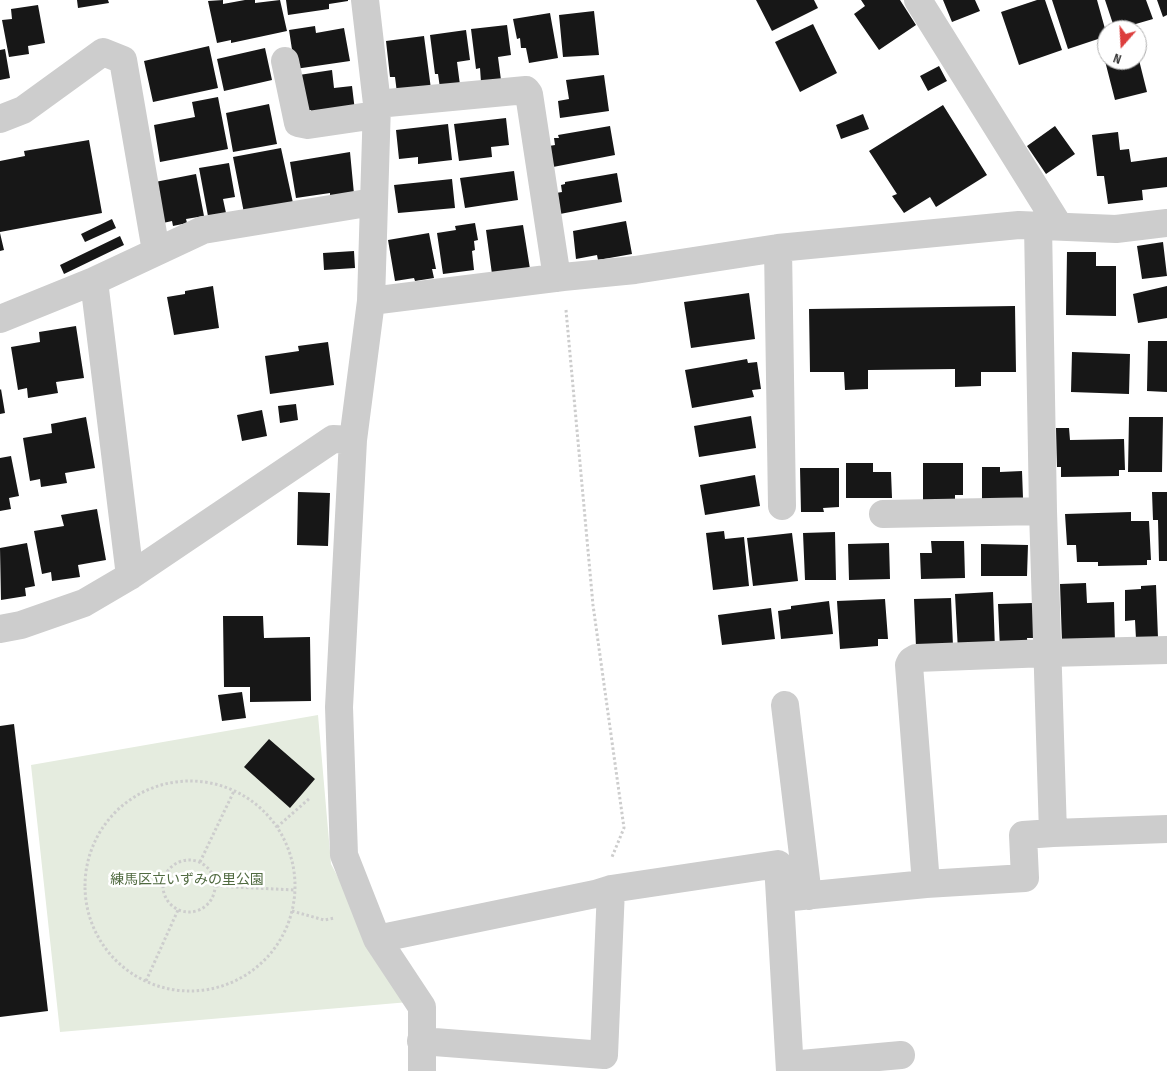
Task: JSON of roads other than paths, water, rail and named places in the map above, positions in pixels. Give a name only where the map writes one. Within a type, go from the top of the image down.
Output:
[{"type":"street","points":[[365,0],[376,109],[371,301],[352,440],[339,707],[344,855],[377,940],[422,1007],[422,1071]]},
{"type":"street","points":[[918,0],[1049,225],[1043,512],[1053,833]]},
{"type":"street","points":[[0,119],[23,110],[103,52],[123,60],[156,251]]},
{"type":"street","points":[[285,61],[298,123],[308,125],[376,109],[526,90],[529,94],[560,277]]},
{"type":"street","points":[[0,319],[94,280],[203,230],[373,202]]},
{"type":"street","points":[[371,301],[560,277],[635,270],[778,248],[1019,225],[1116,229],[1167,223]]},
{"type":"street","points":[[778,248],[782,506]]},
{"type":"street","points":[[94,280],[130,576]]},
{"type":"street","points":[[0,630],[22,625],[84,603],[130,576],[333,439],[352,440]]},
{"type":"street","points":[[883,514],[1043,512]]},
{"type":"street","points":[[926,884],[909,665],[916,658],[1048,652],[1167,650]]},
{"type":"street","points":[[784,705],[795,897],[790,1068],[901,1055]]},
{"type":"street","points":[[795,897],[926,884],[1025,878],[1023,835],[1167,829]]},
{"type":"street","points":[[377,940],[603,892],[778,864],[795,897]]},
{"type":"street","points":[[421,1042],[604,1055],[603,892]]},
{"type":"park label","name":"練馬区立いずみの里公園","points":[[187,880]]}]
